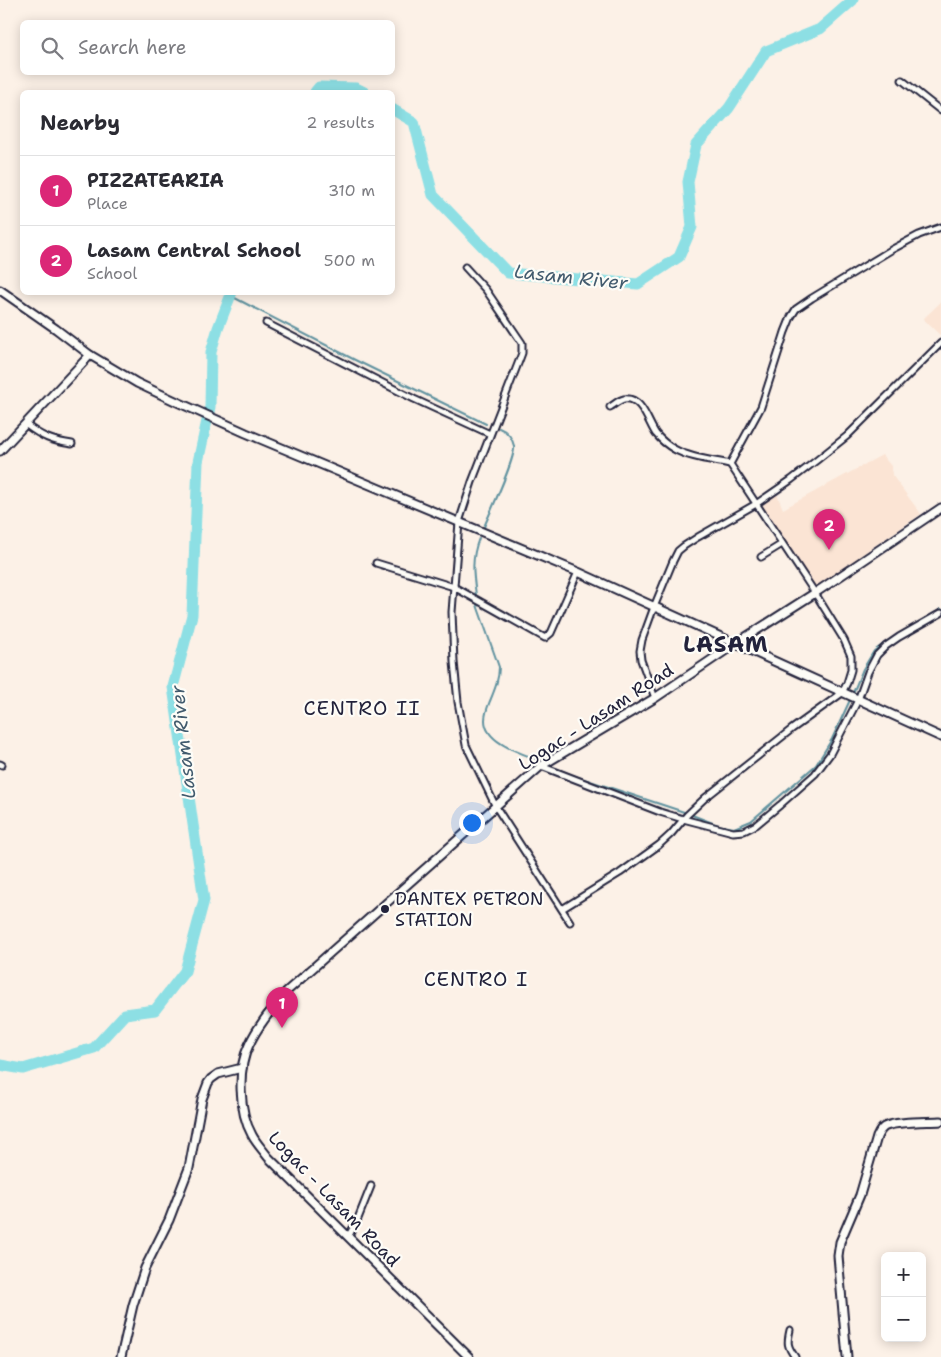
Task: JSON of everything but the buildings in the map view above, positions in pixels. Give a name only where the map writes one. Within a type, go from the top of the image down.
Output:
[{"type":"main road","points":[[0,290],[90,355],[137,383],[246,433],[578,572],[941,738]]},
{"type":"main road","points":[[0,451],[90,355]]},
{"type":"main road","name":"Logac - Lasam Road","points":[[470,1357],[268,1158],[252,1136],[245,1118],[241,1090],[242,1068],[248,1046],[256,1031],[286,991],[541,766],[655,698],[941,508]]},
{"type":"main road","points":[[121,1357],[133,1305],[145,1268],[169,1220],[189,1168],[202,1099],[208,1083],[218,1074],[242,1068]]},
{"type":"main road","points":[[847,1357],[838,1256],[840,1242],[860,1195],[877,1137],[880,1130],[886,1126],[941,1121]]},
{"type":"street","points":[[902,80],[941,111]]},
{"type":"street","points":[[730,464],[761,407],[790,317],[796,309],[891,250],[919,235],[941,227]]},
{"type":"street","points":[[465,268],[486,290],[516,333],[523,348],[472,482],[459,522],[452,612],[458,702],[466,745],[484,783],[496,806],[570,922]]},
{"type":"street","points":[[266,323],[414,399],[490,434]]},
{"type":"street","points":[[655,698],[641,660],[640,651],[654,607],[672,561],[678,551],[756,504],[791,480],[847,436],[941,343]]},
{"type":"street","points":[[562,909],[620,873],[658,845],[671,834],[704,798],[792,729],[842,693],[851,670],[851,656],[844,640],[730,464],[682,452],[674,448],[656,433],[643,409],[632,401],[622,399],[610,406]]},
{"type":"street","points":[[25,424],[47,438],[72,444]]},
{"type":"street","points":[[761,557],[782,544]]},
{"type":"street","points":[[376,563],[454,587],[545,638],[551,633],[578,572]]},
{"type":"street","points":[[541,766],[660,812],[733,832],[744,831],[756,825],[780,806],[815,774],[830,754],[858,700],[868,672],[886,646],[941,613]]},
{"type":"street","points":[[348,1237],[358,1221],[371,1186]]},
{"type":"street","points":[[790,1330],[788,1349],[794,1357]]},
{"type":"shaded area","points":[[941,302],[941,336],[923,319]]},
{"type":"shaded area","points":[[882,455],[891,466],[892,475],[921,514],[815,587],[758,504],[776,492],[783,509]]},
{"type":"waterway","name":"Lasam River","points":[[395,111],[414,122],[433,195],[508,273],[638,284],[679,257],[692,227],[688,182],[696,145],[729,108],[766,51],[820,29],[853,0]]},
{"type":"waterway","name":"Lasam River","points":[[317,90],[319,87],[356,88],[360,90]]},
{"type":"waterway","name":"Lasam River","points":[[0,1065],[23,1069],[94,1048],[125,1014],[155,1010],[185,971],[204,900],[173,687],[192,615],[198,462],[210,407],[211,352],[231,295]]},
{"type":"waterway","points":[[231,296],[355,360],[486,424]]},
{"type":"waterway","points":[[484,527],[514,452],[514,446],[509,435],[499,428]]},
{"type":"waterway","points":[[476,595],[473,566],[479,538]]},
{"type":"waterway","points":[[477,605],[499,667],[485,720],[487,728],[491,735],[505,746],[539,760]]},
{"type":"waterway","points":[[853,693],[863,669],[874,651],[941,609]]},
{"type":"waterway","points":[[692,815],[718,825],[734,828],[751,821],[816,765],[832,739],[850,700]]},
{"type":"waterway","points":[[550,766],[684,812]]},
{"type":"place","name":"Lasam Central School","points":[[829,550]]},
{"type":"place","name":"DANTEX PETRON STATION","points":[[385,909]]},
{"type":"place","name":"PIZZATEARIA","points":[[282,1028]]},
{"type":"district","name":"LASAM","points":[[726,644]]},
{"type":"district","name":"CENTRO II","points":[[362,708]]},
{"type":"district","name":"CENTRO I","points":[[476,979]]}]
